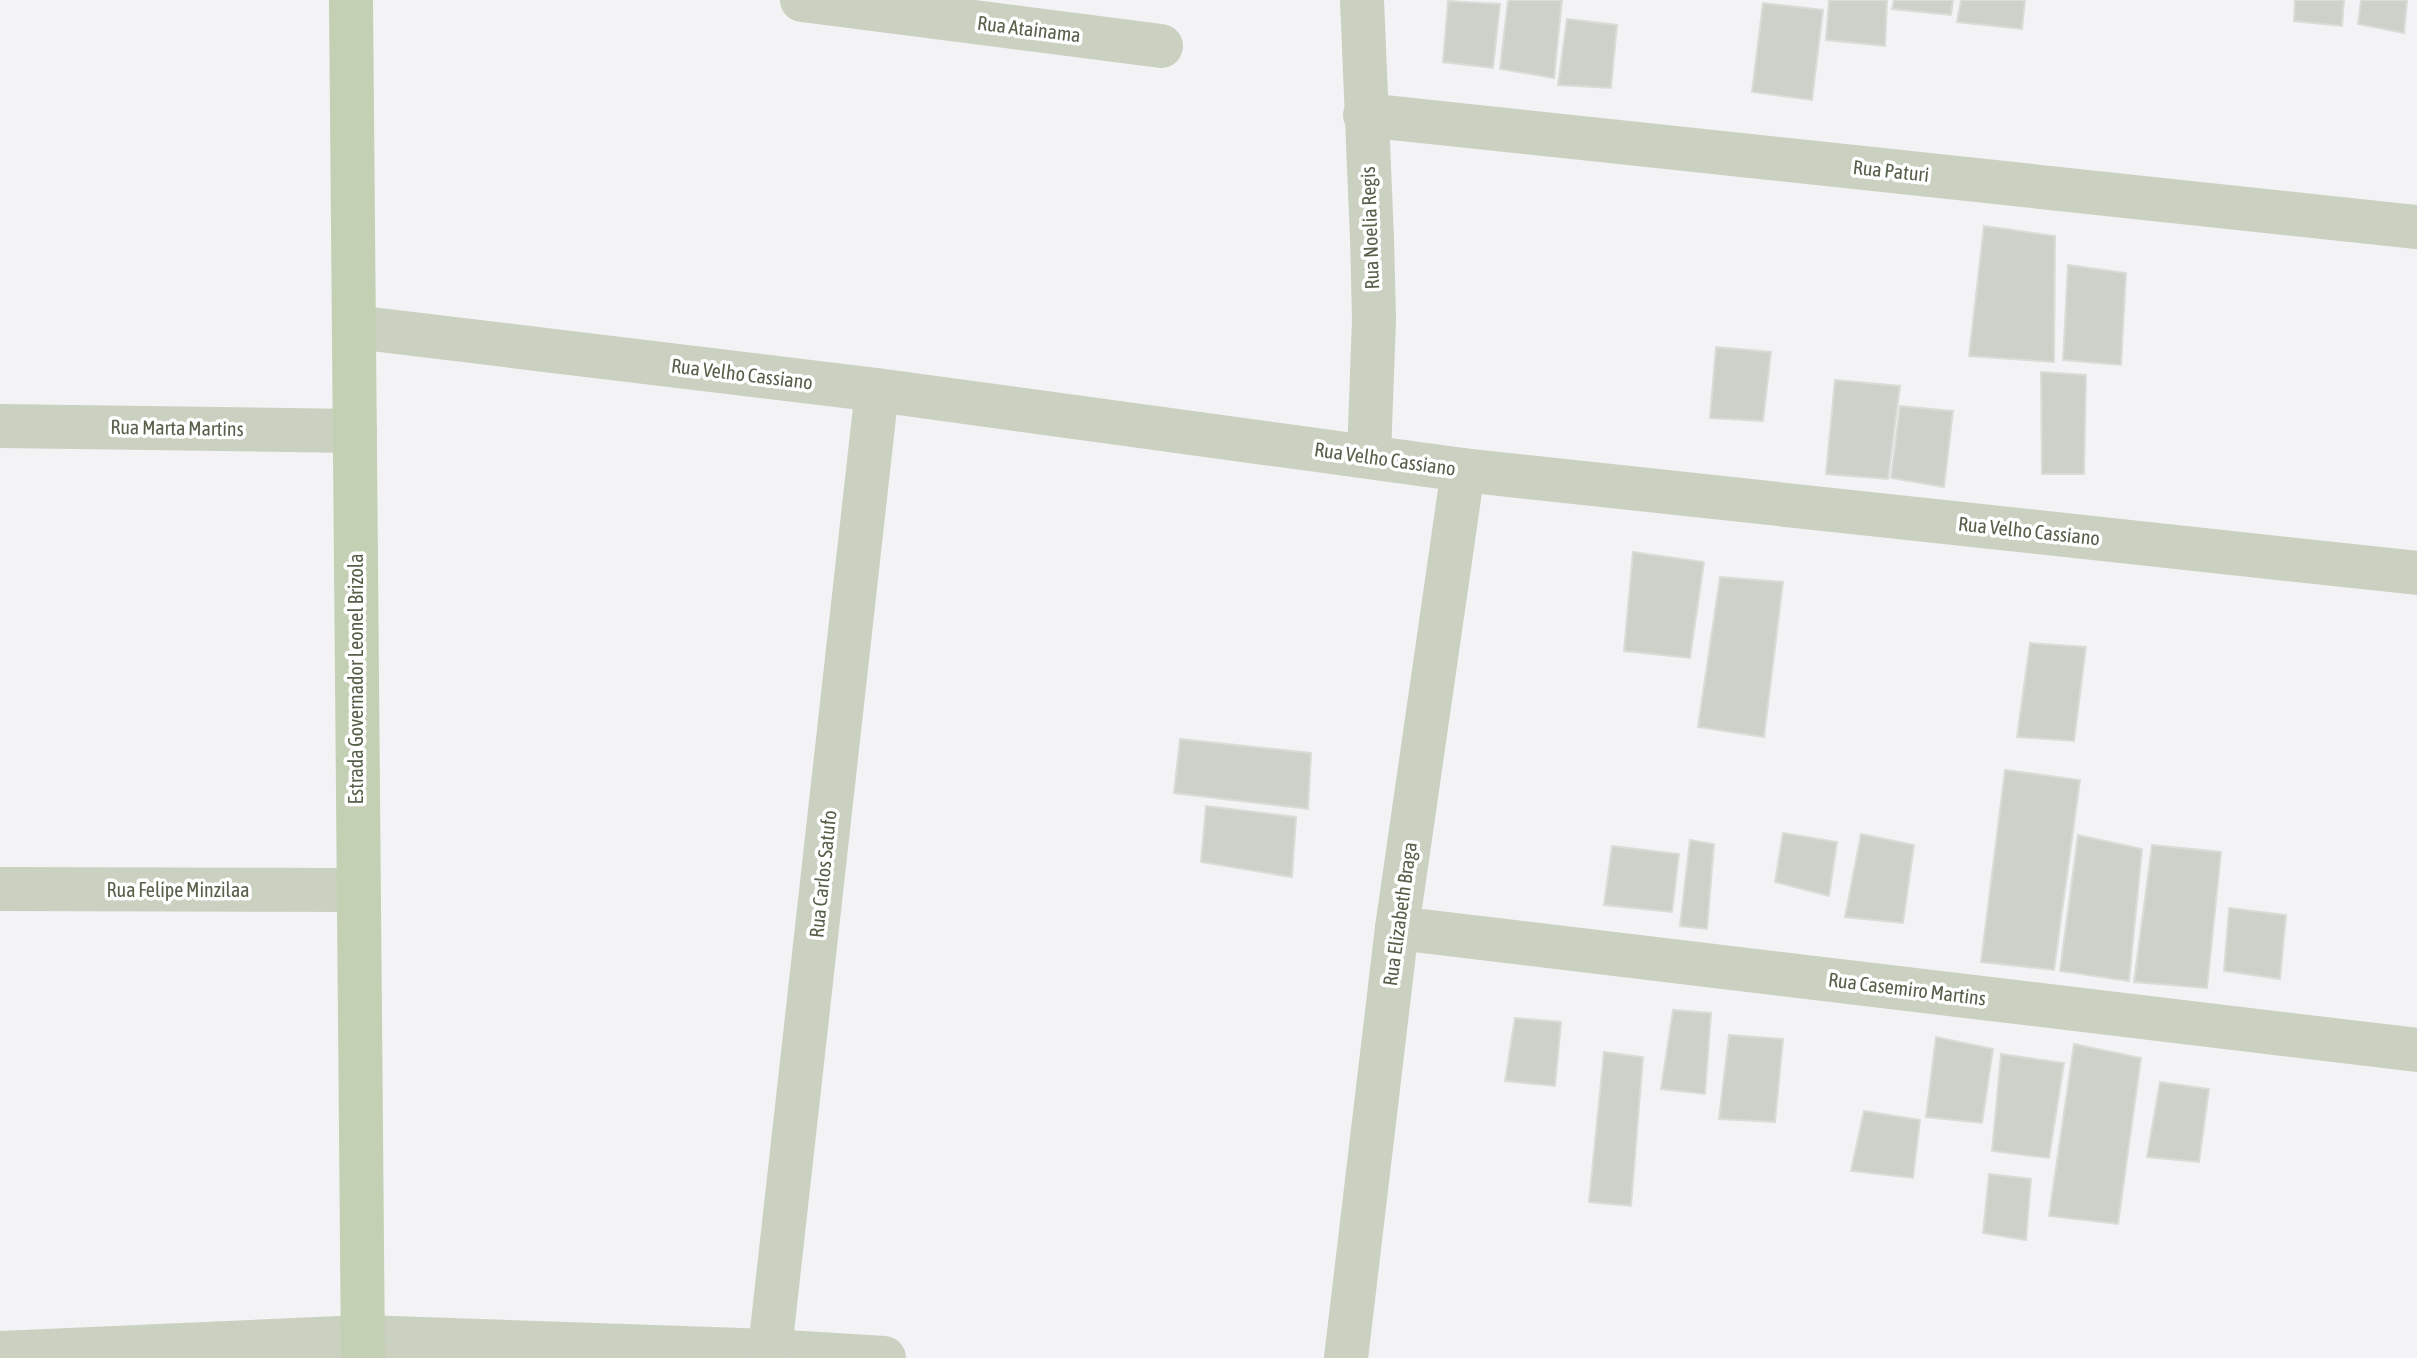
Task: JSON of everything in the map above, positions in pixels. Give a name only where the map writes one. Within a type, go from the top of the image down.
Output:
[{"type":"main road","name":"Estrada Governador Leonel Brizola","points":[[351,0],[363,1348]]},
{"type":"street","name":"Rua Atainama","points":[[802,0],[1161,46]]},
{"type":"street","name":"Rua Noelia Regis","points":[[1362,0],[1374,319],[1369,456]]},
{"type":"street","name":"Rua Paturi","points":[[1365,115],[2417,227]]},
{"type":"street","name":"Rua Velho Cassiano","points":[[355,327],[877,390],[1463,470],[2417,573]]},
{"type":"street","name":"Rua Carlos Satufo","points":[[770,1354],[877,390]]},
{"type":"street","name":"Rua Marta Martins","points":[[0,426],[355,431]]},
{"type":"street","name":"Rua Elizabeth Braga","points":[[1346,1358],[1397,928],[1463,470]]},
{"type":"street","name":"Rua Felipe Minzilaa","points":[[0,889],[357,890]]},
{"type":"street","name":"Rua Casemiro Martins","points":[[1397,928],[2417,1050]]},
{"type":"street","points":[[0,1353],[363,1348],[884,1358]]},
{"type":"building","points":[[1508,0],[1562,0],[1554,78],[1500,69]]},
{"type":"building","points":[[1829,0],[1887,0],[1885,46],[1826,40]]},
{"type":"building","points":[[1894,0],[1953,0],[1951,15],[1892,9]]},
{"type":"building","points":[[1961,0],[2025,0],[2022,29],[1957,22]]},
{"type":"building","points":[[2295,0],[2344,0],[2342,26],[2294,21]]},
{"type":"building","points":[[2361,0],[2407,0],[2404,33],[2358,24]]},
{"type":"building","points":[[1448,1],[1500,4],[1493,68],[1443,62]]},
{"type":"building","points":[[1763,3],[1823,10],[1812,100],[1752,92]]},
{"type":"building","points":[[1567,19],[1617,25],[1611,88],[1558,85]]},
{"type":"building","points":[[1984,226],[2055,236],[2054,362],[1969,356]]},
{"type":"building","points":[[2068,265],[2126,273],[2121,365],[2063,360]]},
{"type":"building","points":[[1716,347],[1771,352],[1763,421],[1710,418]]},
{"type":"building","points":[[2041,372],[2086,375],[2084,474],[2042,474]]},
{"type":"building","points":[[1835,380],[1900,386],[1888,479],[1826,474]]},
{"type":"building","points":[[1900,406],[1953,411],[1944,487],[1891,478]]},
{"type":"building","points":[[1633,552],[1704,562],[1690,658],[1624,651]]},
{"type":"building","points":[[1720,577],[1783,582],[1764,737],[1698,727]]},
{"type":"building","points":[[2030,643],[2086,647],[2074,741],[2017,737]]},
{"type":"building","points":[[1180,739],[1311,753],[1308,809],[1174,793]]},
{"type":"building","points":[[2005,770],[2080,780],[2054,970],[1981,962]]},
{"type":"building","points":[[1206,806],[1296,817],[1292,877],[1201,862]]},
{"type":"building","points":[[1783,833],[1837,842],[1829,896],[1775,882]]},
{"type":"building","points":[[1861,834],[1914,845],[1903,923],[1845,917]]},
{"type":"building","points":[[2078,835],[2142,849],[2129,981],[2060,971]]},
{"type":"building","points":[[1690,840],[1714,844],[1707,929],[1680,926]]},
{"type":"building","points":[[2152,845],[2221,852],[2207,988],[2134,982]]},
{"type":"building","points":[[1612,846],[1679,854],[1672,912],[1604,905]]},
{"type":"building","points":[[2229,908],[2286,915],[2280,979],[2224,971]]},
{"type":"building","points":[[1673,1010],[1711,1013],[1705,1094],[1661,1089]]},
{"type":"building","points":[[1515,1018],[1561,1022],[1555,1086],[1505,1081]]},
{"type":"building","points":[[1729,1035],[1783,1039],[1775,1122],[1719,1119]]},
{"type":"building","points":[[1936,1037],[1993,1049],[1982,1123],[1926,1117]]},
{"type":"building","points":[[2074,1044],[2141,1058],[2118,1224],[2049,1216]]},
{"type":"building","points":[[1604,1052],[1643,1057],[1631,1206],[1589,1202]]},
{"type":"building","points":[[2001,1054],[2064,1063],[2049,1158],[1992,1151]]},
{"type":"building","points":[[2160,1082],[2209,1089],[2199,1162],[2147,1157]]},
{"type":"building","points":[[1864,1111],[1920,1120],[1913,1178],[1851,1171]]},
{"type":"building","points":[[1989,1174],[2031,1179],[2026,1240],[1983,1233]]}]
